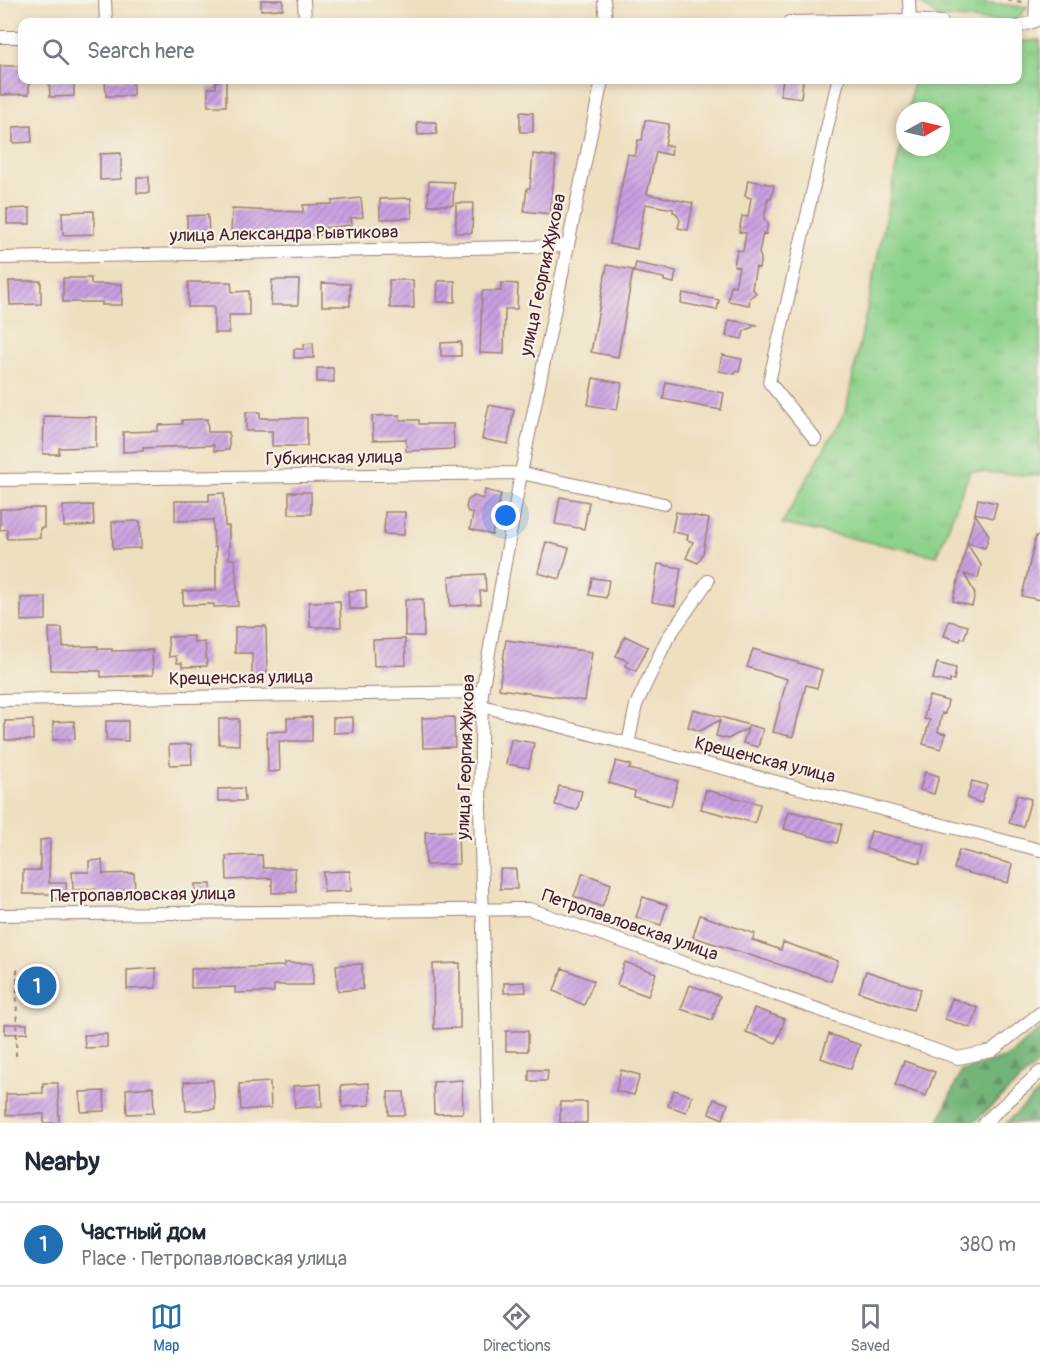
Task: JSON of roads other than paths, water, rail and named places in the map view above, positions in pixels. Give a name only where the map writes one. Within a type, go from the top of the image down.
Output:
[{"type":"street","points":[[105,0],[106,18]]},
{"type":"street","points":[[304,0],[305,18]]},
{"type":"street","points":[[604,0],[606,18]]},
{"type":"street","points":[[909,0],[910,18]]},
{"type":"street","points":[[1022,26],[1037,22],[1036,1]]},
{"type":"street","points":[[0,37],[18,37]]},
{"type":"street","name":"улица Георгия Жукова","points":[[488,1123],[480,806],[482,692],[521,473],[601,84]]},
{"type":"street","points":[[815,440],[769,382],[837,84]]},
{"type":"street","name":"улица Александра Рывтикова","points":[[0,258],[568,246]]},
{"type":"street","name":"Губкинская улица","points":[[0,480],[521,473],[664,504]]},
{"type":"street","points":[[628,744],[636,705],[667,639],[708,581]]},
{"type":"street","name":"Крещенская улица","points":[[0,700],[482,692]]},
{"type":"street","name":"Крещенская улица","points":[[482,706],[1040,850]]},
{"type":"street","name":"Петропавловская улица","points":[[0,915],[529,909],[958,1058],[992,1051],[1040,1013]]},
{"type":"street","points":[[984,1123],[1040,1072]]},
{"type":"place","name":"Частный дом","points":[[37,986]]}]
